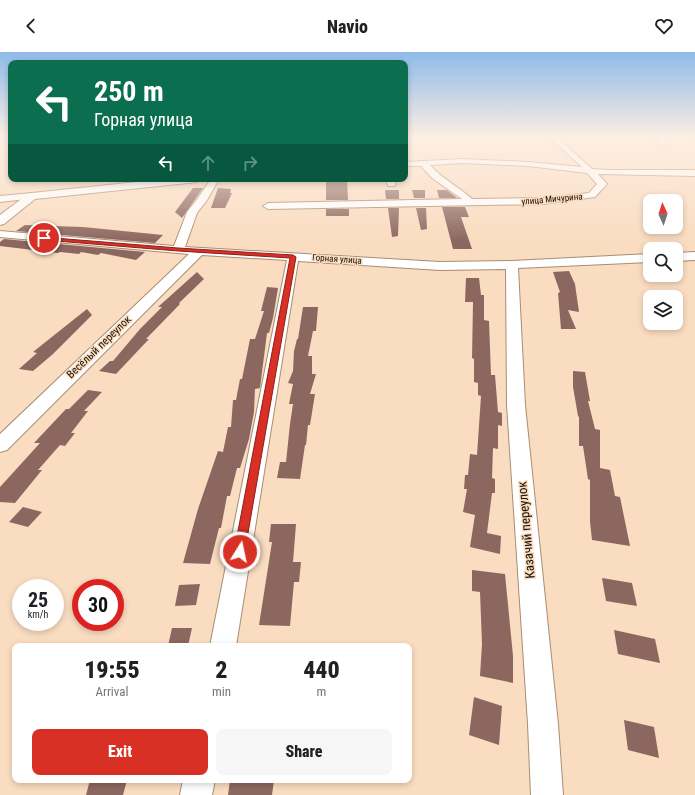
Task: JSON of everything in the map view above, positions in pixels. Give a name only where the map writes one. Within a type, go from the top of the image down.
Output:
[{"type":"main road","points":[[0,220],[32,196],[168,182]]},
{"type":"street","points":[[431,172],[435,176],[458,191],[470,202]]},
{"type":"street","points":[[590,172],[608,174],[695,173]]},
{"type":"street","name":"улица Мичурина","points":[[268,206],[543,201],[592,195],[602,184],[590,172]]},
{"type":"street","points":[[178,250],[192,212],[202,200],[213,182]]},
{"type":"street","points":[[0,199],[32,196]]},
{"type":"street","name":"Горная улица","points":[[0,234],[178,250],[440,266],[512,265],[643,258]]},
{"type":"street","name":"Весёлый переулок","points":[[0,445],[199,251]]},
{"type":"street","points":[[683,257],[695,256]]},
{"type":"street","points":[[224,643],[293,257]]},
{"type":"street","name":"Казачий переулок","points":[[512,265],[516,405],[543,724],[547,795]]},
{"type":"street","points":[[196,795],[198,783]]},
{"type":"building","points":[[326,182],[347,182],[348,200],[326,200]]},
{"type":"building","points":[[193,188],[203,188],[182,218],[175,212]]},
{"type":"building","points":[[218,188],[231,189],[230,193],[232,193],[225,208],[211,208]]},
{"type":"building","points":[[385,190],[399,190],[399,199],[386,199]]},
{"type":"building","points":[[412,190],[425,190],[425,198],[414,198]]},
{"type":"building","points":[[437,190],[447,190],[457,198],[439,198]]},
{"type":"building","points":[[442,207],[465,207],[469,217],[461,217],[472,249],[453,249]]},
{"type":"building","points":[[388,208],[399,208],[398,236],[392,237]]},
{"type":"building","points":[[416,208],[426,208],[427,229],[421,230]]},
{"type":"building","points":[[326,209],[349,209],[349,216],[326,216]]},
{"type":"building","points":[[25,225],[83,227],[163,235],[155,243],[16,231]]},
{"type":"building","points":[[4,239],[145,252],[136,260],[101,253],[98,255],[81,252],[79,254],[58,253],[0,246],[0,242]]},
{"type":"building","points":[[569,271],[575,284],[579,312],[568,310],[576,329],[561,329],[558,293],[560,292],[553,272]]},
{"type":"building","points":[[197,272],[204,279],[179,303],[180,304],[146,339],[149,339],[116,374],[99,371],[110,361],[113,361],[140,329],[162,307],[158,307]]},
{"type":"building","points":[[466,278],[479,278],[481,295],[484,295],[484,320],[489,321],[491,375],[495,375],[498,412],[502,413],[502,426],[498,425],[498,449],[493,448],[492,478],[495,479],[495,493],[492,493],[487,533],[501,536],[500,554],[470,547],[475,515],[463,512],[467,489],[464,489],[465,475],[468,475],[470,454],[477,455],[481,396],[478,395],[478,383],[474,382],[474,359],[472,358],[473,302],[465,302]]},
{"type":"building","points":[[267,287],[278,288],[273,318],[269,333],[267,333],[260,388],[255,389],[254,412],[249,439],[240,468],[237,468],[230,496],[227,496],[221,528],[219,528],[210,564],[183,563],[198,509],[218,451],[223,452],[228,427],[231,427],[233,400],[236,400],[240,379],[242,379],[250,339],[255,339],[264,311],[261,311]]},
{"type":"building","points":[[303,307],[318,307],[316,331],[313,331],[308,356],[312,356],[312,374],[316,374],[310,394],[315,394],[310,425],[308,425],[300,479],[277,478],[280,462],[286,462],[293,404],[289,404],[293,384],[288,383],[293,371],[294,351],[298,339]]},
{"type":"building","points":[[87,309],[92,315],[53,354],[33,371],[19,369],[37,353],[33,352]]},
{"type":"building","points":[[573,371],[585,372],[590,401],[588,401],[595,429],[600,430],[600,468],[610,470],[615,496],[620,497],[630,546],[592,540],[590,522],[590,480],[588,479],[583,446],[579,446],[579,417],[573,387]]},
{"type":"building","points":[[88,390],[102,392],[84,411],[88,411],[71,433],[75,433],[65,446],[60,445],[38,470],[42,470],[15,503],[0,502],[0,487],[40,443],[34,443],[66,409],[69,409]]},
{"type":"building","points":[[23,507],[42,512],[28,527],[9,522]]},
{"type":"building","points":[[271,524],[296,524],[293,562],[301,562],[299,582],[294,582],[290,626],[259,625],[272,542],[269,542]]},
{"type":"building","points":[[472,570],[505,574],[513,656],[513,683],[480,676],[482,644],[480,592],[472,591]]},
{"type":"building","points":[[602,578],[632,583],[637,606],[606,601]]},
{"type":"building","points":[[200,584],[196,605],[175,606],[179,585]]},
{"type":"building","points":[[172,628],[192,628],[189,643],[169,643]]},
{"type":"building","points":[[614,630],[655,639],[660,663],[618,654]]},
{"type":"building","points":[[474,697],[502,706],[499,745],[469,735]]},
{"type":"building","points":[[624,720],[654,727],[659,758],[628,750]]},
{"type":"building","points":[[89,783],[126,783],[123,795],[86,795]]},
{"type":"building","points":[[230,783],[274,783],[272,795],[228,795]]},
{"type":"route","points":[[44,238],[178,250],[293,257],[240,552]]}]
